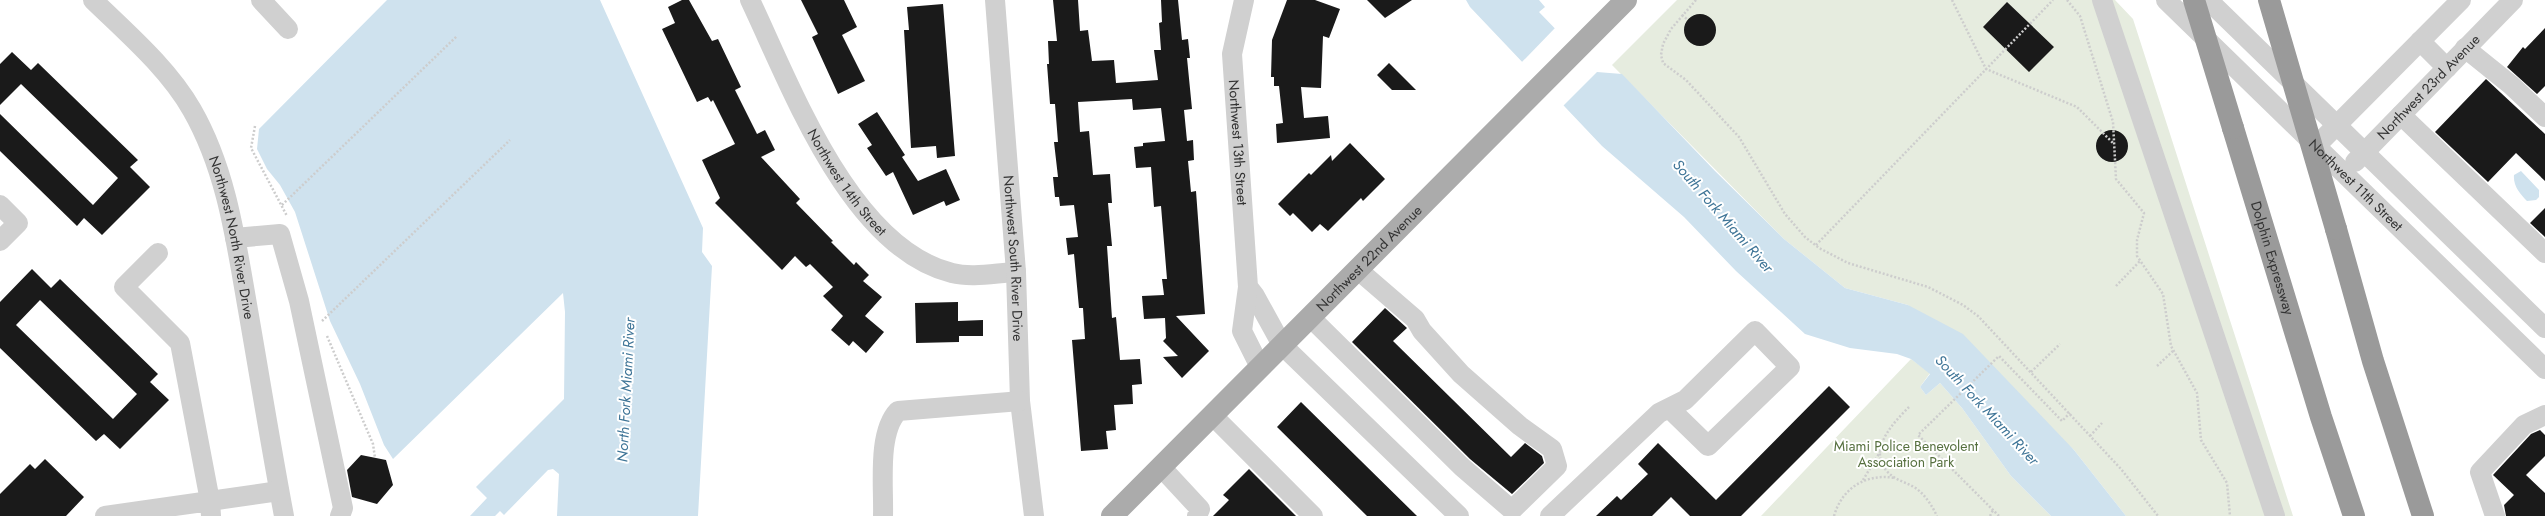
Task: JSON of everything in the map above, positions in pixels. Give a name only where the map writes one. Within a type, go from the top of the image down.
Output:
[{"type":"highway","name":"Dolphin Expressway","points":[[2194,0],[2319,410],[2354,516]]},
{"type":"highway","points":[[2268,0],[2336,229],[2373,361],[2423,516]]},
{"type":"main road","name":"Northwest 22nd Avenue","points":[[1112,516],[1626,0]]},
{"type":"street","name":"Northwest North River Drive","points":[[93,0],[150,57],[192,109],[209,146],[220,179],[235,238],[284,516]]},
{"type":"street","points":[[260,0],[288,29]]},
{"type":"street","name":"Northwest 14th Street","points":[[750,0],[830,164],[873,222],[914,256],[939,269],[970,275],[1016,272]]},
{"type":"street","name":"Northwest South River Drive","points":[[995,0],[1016,272],[1020,401],[1034,516]]},
{"type":"street","name":"Northwest 13th Street","points":[[1244,0],[1232,54],[1248,287],[1242,331],[1260,367]]},
{"type":"street","points":[[2103,0],[2275,516]]},
{"type":"street","name":"Northwest 11th Street","points":[[2166,0],[2545,369]]},
{"type":"street","name":"Northwest 11th Street","points":[[2208,0],[2545,328]]},
{"type":"street","points":[[2316,146],[2461,0]]},
{"type":"street","name":"Northwest 23rd Avenue","points":[[2344,174],[2513,0]]},
{"type":"street","points":[[2420,41],[2447,68]]},
{"type":"street","points":[[2465,48],[2512,85],[2545,117]]},
{"type":"street","points":[[2402,115],[2545,253]]},
{"type":"street","points":[[0,205],[18,223],[0,241]]},
{"type":"street","points":[[235,238],[280,234],[300,308],[343,508],[340,516]]},
{"type":"street","points":[[158,253],[124,287],[180,343],[210,508]]},
{"type":"street","points":[[1310,317],[1462,467],[1512,510],[1557,466],[1552,449],[1520,426],[1461,374],[1422,331],[1415,319],[1357,269]]},
{"type":"street","points":[[1248,287],[1255,296],[1282,345],[1459,516]]},
{"type":"street","points":[[1550,516],[1659,413],[1685,400],[1755,331],[1790,367],[1708,446],[1670,408]]},
{"type":"street","points":[[883,516],[885,433],[890,419],[898,411],[1020,401]]},
{"type":"street","points":[[2495,516],[2480,472],[2524,425],[2545,415]]},
{"type":"street","points":[[1212,416],[1313,516]]},
{"type":"street","points":[[1162,466],[1200,509],[1197,516]]},
{"type":"street","points":[[105,516],[210,508],[279,491]]},
{"type":"path","points":[[1696,0],[1682,15],[1663,44],[1661,56],[1663,63],[1686,80],[1739,137],[1785,214],[1816,245],[1848,262],[1928,287],[1963,305],[1978,316],[2121,469],[2158,516]]},
{"type":"path","points":[[1952,0],[1986,70],[2077,108],[2114,144]]},
{"type":"path","points":[[1816,245],[2053,0]]},
{"type":"path","points":[[2067,0],[2080,16],[2113,122],[2115,173],[2118,184],[2144,213],[2136,249],[2140,261],[2163,294],[2173,351],[2197,393],[2201,440],[2227,483],[2230,516]]},
{"type":"path","points":[[1682,15],[1688,20]]},
{"type":"path","points":[[282,205],[457,36]]},
{"type":"path","points":[[323,320],[510,140]]},
{"type":"path","points":[[2116,286],[2140,261]]},
{"type":"path","points":[[2031,372],[2060,344]]},
{"type":"path","points":[[2157,366],[2173,351]]},
{"type":"path","points":[[1999,516],[1918,435],[1999,356],[2062,421],[2070,413]]},
{"type":"path","points":[[1863,481],[1875,464],[1888,428],[1909,407]]},
{"type":"path","points":[[2090,436],[2102,423]]},
{"type":"path","points":[[1880,451],[1883,464],[1896,478],[1917,489],[1937,516]]},
{"type":"path","points":[[1834,516],[1839,500],[1854,486],[1863,481],[1876,477],[1896,478]]},
{"type":"path","points":[[1990,516],[1993,510]]},
{"type":"green space","points":[[1677,0],[2115,0],[2133,19],[2293,516],[2126,516],[2074,450],[1908,305],[1845,288],[1784,239],[1612,65]]},
{"type":"green space","name":"Miami Police Benevolent Association Park","points":[[1911,359],[1930,373],[1920,387],[1926,395],[1940,383],[1962,408],[2011,476],[2051,516],[1761,516]]},
{"type":"water","name":"North Fork Miami River","points":[[387,0],[600,0],[703,228],[702,252],[712,266],[698,516],[557,516],[559,474],[553,469],[548,470],[504,515],[500,511],[495,516],[470,516],[487,498],[476,487],[564,399],[565,312],[563,293],[393,459],[384,445],[360,384],[330,321],[295,212],[280,185],[267,169],[257,149],[259,129]]},
{"type":"water","name":"South Fork Miami River","points":[[1466,0],[1539,0],[1545,7],[1539,12],[1597,72],[1622,74],[1715,171],[1784,239],[1845,288],[1908,305],[1963,334],[2074,450],[2126,516],[2051,516],[2011,476],[1962,408],[1940,383],[1926,395],[1920,387],[1930,374],[1911,359],[1897,354],[1850,348],[1805,334],[1736,271],[1684,217],[1602,146],[1470,7]]},
{"type":"water","points":[[2521,171],[2539,190],[2539,197],[2536,200],[2527,201],[2518,190],[2514,175]]},
{"type":"pier","points":[[1556,27],[1599,70],[1562,107],[1520,64]]},
{"type":"building","points":[[682,0],[689,0],[712,41],[718,39],[741,87],[735,90],[757,134],[765,130],[775,150],[761,157],[800,199],[796,203],[833,241],[831,242],[854,265],[856,262],[869,275],[863,281],[882,297],[865,316],[884,332],[866,353],[853,341],[849,346],[831,330],[843,316],[823,296],[833,287],[810,264],[806,267],[795,256],[782,270],[715,203],[720,198],[702,160],[735,144],[713,100],[711,102],[708,97],[697,102],[662,29],[675,23],[668,7]]},
{"type":"building","points":[[801,0],[844,0],[857,27],[842,35],[865,81],[838,94],[812,37],[818,34]]},
{"type":"building","points":[[1053,0],[1078,0],[1080,31],[1088,30],[1092,61],[1114,60],[1116,83],[1158,80],[1154,50],[1161,50],[1159,23],[1162,22],[1161,0],[1178,0],[1182,40],[1188,39],[1190,58],[1187,58],[1192,109],[1184,110],[1187,141],[1193,140],[1194,160],[1188,161],[1191,192],[1196,191],[1205,314],[1176,316],[1209,351],[1182,378],[1163,357],[1178,356],[1163,341],[1166,338],[1165,318],[1144,319],[1142,296],[1164,295],[1162,279],[1167,279],[1161,206],[1154,207],[1151,167],[1136,168],[1134,147],[1143,146],[1143,143],[1165,141],[1161,108],[1133,110],[1132,99],[1078,102],[1080,132],[1089,131],[1093,175],[1110,174],[1112,203],[1108,203],[1112,246],[1107,246],[1112,318],[1116,317],[1120,360],[1140,359],[1142,384],[1132,385],[1133,404],[1114,405],[1116,430],[1106,431],[1108,449],[1081,451],[1072,340],[1085,339],[1083,308],[1079,308],[1074,254],[1068,255],[1066,238],[1078,237],[1074,205],[1060,206],[1059,197],[1055,197],[1053,177],[1058,177],[1054,142],[1058,142],[1055,104],[1050,104],[1047,64],[1049,64],[1048,41],[1057,41]]},
{"type":"building","points":[[1287,0],[1315,0],[1340,9],[1329,38],[1323,36],[1321,88],[1301,87],[1304,118],[1328,116],[1330,138],[1277,143],[1276,124],[1283,123],[1279,86],[1274,86],[1274,77],[1271,77],[1272,40]]},
{"type":"building","points":[[1367,0],[1412,0],[1385,18]]},
{"type":"building","points":[[2007,2],[2054,47],[2029,72],[1983,27]]},
{"type":"building","points":[[943,4],[955,156],[937,158],[936,146],[911,148],[904,30],[909,30],[907,7]]},
{"type":"building","points":[[1700,14],[1709,17],[1713,21],[1716,30],[1713,39],[1709,43],[1700,46],[1691,43],[1687,39],[1684,30],[1687,21],[1691,17]]},
{"type":"building","points":[[2545,28],[2545,86],[2537,94],[2507,67],[2523,47],[2525,49]]},
{"type":"building","points":[[12,52],[31,70],[38,63],[138,160],[130,167],[150,187],[102,235],[84,218],[77,226],[0,151],[0,114],[93,205],[118,178],[21,84],[0,105],[0,64]]},
{"type":"building","points":[[1389,63],[1416,90],[1392,90],[1377,75]]},
{"type":"building","points":[[2486,79],[2545,134],[2545,181],[2516,153],[2488,182],[2435,132]]},
{"type":"building","points":[[877,112],[905,155],[902,157],[918,181],[946,169],[960,200],[946,206],[944,201],[913,215],[893,172],[886,176],[867,148],[872,145],[858,124]]},
{"type":"building","points":[[2109,130],[2115,130],[2125,137],[2128,146],[2127,152],[2121,159],[2115,162],[2109,162],[2099,155],[2096,149],[2096,143],[2103,133]]},
{"type":"building","points":[[1350,143],[1385,179],[1363,201],[1361,198],[1328,231],[1320,224],[1312,232],[1293,213],[1290,216],[1278,204],[1309,173],[1311,175],[1331,155],[1332,161]]},
{"type":"building","points":[[2545,208],[2545,237],[2530,223]]},
{"type":"building","points":[[32,269],[51,288],[60,279],[158,374],[150,382],[169,400],[120,449],[104,434],[96,441],[0,348],[0,302]],"holes":[[[40,300],[137,394],[113,419],[16,325]]]},
{"type":"building","points":[[958,302],[958,321],[983,320],[983,336],[959,336],[959,342],[916,343],[915,303]]},
{"type":"building","points":[[1385,308],[1407,328],[1393,341],[1511,457],[1525,443],[1542,456],[1544,463],[1512,494],[1470,459],[1352,342]]},
{"type":"building","points":[[1829,386],[1850,407],[1741,516],[1690,516],[1671,497],[1652,516],[1596,516],[1617,496],[1621,500],[1648,474],[1638,464],[1658,443],[1716,500]]},
{"type":"building","points":[[1301,402],[1417,516],[1367,516],[1277,427]]},
{"type":"building","points":[[2540,430],[2545,435],[2545,456],[2526,475],[2545,493],[2545,516],[2506,516],[2504,505],[2514,495],[2493,475],[2531,434]]},
{"type":"building","points":[[361,455],[386,460],[393,485],[377,504],[352,497],[347,470]]},
{"type":"building","points":[[45,459],[84,497],[66,516],[0,516],[0,494],[30,464],[35,469]]},
{"type":"building","points":[[1249,469],[1296,516],[1213,516],[1229,500],[1223,495]]}]
